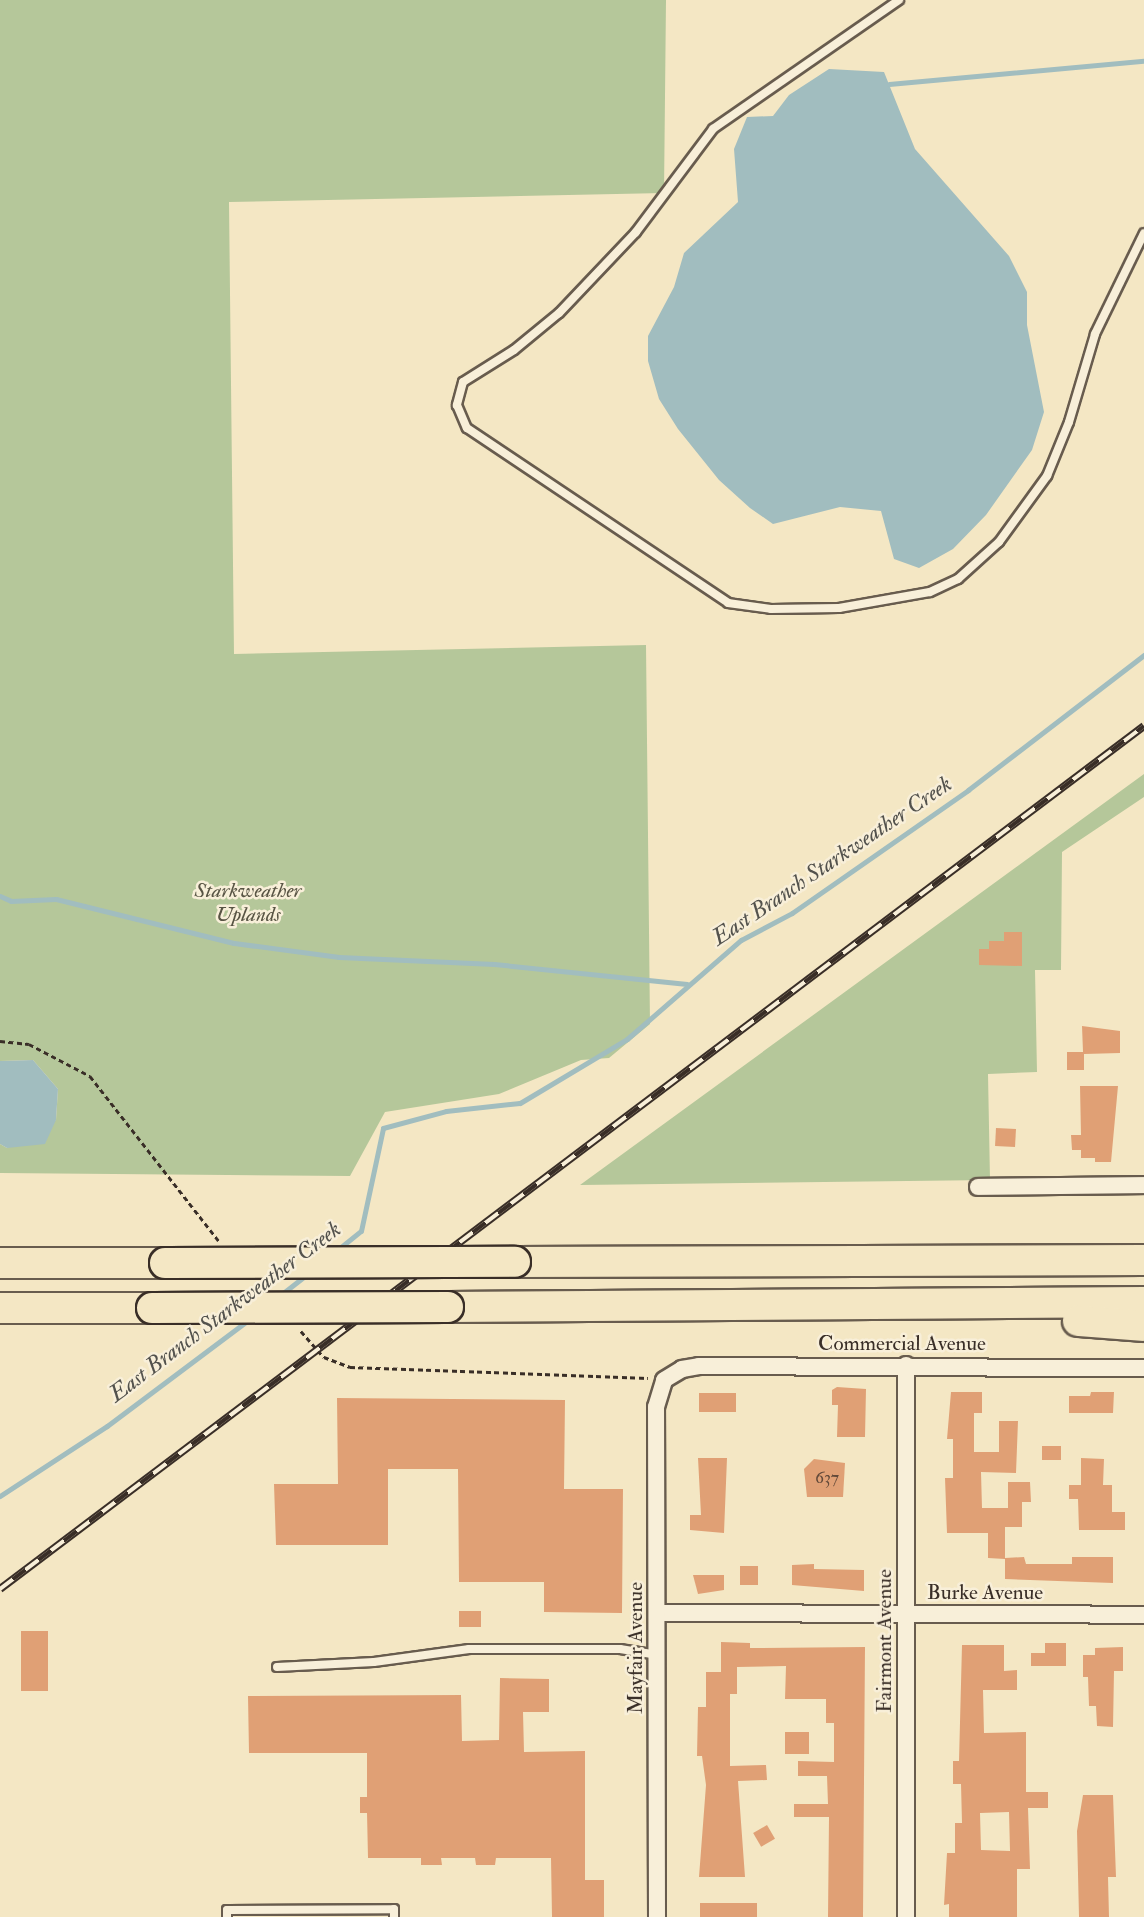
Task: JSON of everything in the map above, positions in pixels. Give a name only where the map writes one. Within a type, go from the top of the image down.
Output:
[{"type":"highway","points":[[967,1261],[1144,1240]]},
{"type":"highway","points":[[0,1261],[165,1263],[1144,1260]]},
{"type":"highway","points":[[0,1308],[1144,1302]]},
{"type":"highway","points":[[862,1304],[1144,1326]]},
{"type":"street","points":[[978,1187],[1144,1185]]},
{"type":"street","name":"Fairmont Avenue","points":[[906,1365],[906,1917]]},
{"type":"street","name":"Commercial Avenue","points":[[664,1380],[682,1368],[699,1366],[1144,1368]]},
{"type":"street","name":"Mayfair Avenue","points":[[657,1917],[656,1407],[664,1380]]},
{"type":"street","name":"Burke Avenue","points":[[657,1613],[1144,1615]]},
{"type":"lane","points":[[899,0],[713,129],[636,232],[559,313],[514,350],[463,382],[457,405],[467,428],[728,603],[771,609],[839,608],[930,592],[958,579],[999,542],[1047,477],[1069,422],[1095,334],[1144,233]]},
{"type":"lane","points":[[276,1667],[374,1662],[469,1649],[620,1649],[657,1655]]},
{"type":"lane","points":[[227,1917],[227,1910],[366,1909],[394,1909],[394,1917]]},
{"type":"path","points":[[0,1041],[29,1044],[90,1076],[227,1250]]},
{"type":"path","points":[[292,1321],[324,1357],[350,1367],[612,1374],[664,1380]]},
{"type":"green space","name":"Starkweather Uplands","points":[[0,0],[666,0],[664,193],[229,202],[234,654],[646,645],[650,1024],[609,1058],[581,1060],[499,1094],[385,1112],[350,1176],[0,1173],[0,1144],[7,1148],[56,1120],[58,1089],[33,1060],[0,1061]]},
{"type":"green space","points":[[1144,774],[1144,797],[1062,852],[1061,970],[1035,970],[1037,1072],[988,1074],[990,1180],[580,1185]]},
{"type":"water","points":[[829,69],[884,72],[915,149],[1009,256],[1027,292],[1027,325],[1044,412],[1032,450],[986,515],[953,549],[919,568],[894,559],[881,511],[840,507],[773,524],[750,508],[719,480],[678,429],[659,399],[648,361],[648,336],[674,287],[684,253],[738,202],[734,149],[747,117],[773,116],[789,95]]},
{"type":"water","points":[[33,1060],[58,1089],[56,1120],[45,1144],[7,1148],[0,1144],[0,1061]]},
{"type":"building","points":[[1004,932],[1022,932],[1022,966],[979,965],[979,949],[989,949],[989,941],[1004,941]]},
{"type":"building","points":[[1082,1026],[1120,1031],[1120,1053],[1084,1054],[1084,1070],[1067,1070],[1067,1052],[1083,1052]]},
{"type":"building","points":[[1080,1086],[1118,1086],[1111,1162],[1095,1162],[1095,1158],[1081,1158],[1081,1150],[1072,1150],[1071,1135],[1081,1135]]},
{"type":"building","points":[[996,1128],[1016,1129],[1015,1147],[995,1146]]},
{"type":"building","points":[[837,1387],[866,1389],[865,1437],[837,1437],[838,1405],[832,1405],[832,1390]]},
{"type":"building","points":[[951,1392],[982,1392],[982,1413],[974,1413],[974,1452],[999,1452],[999,1421],[1018,1421],[1016,1473],[981,1472],[982,1508],[1008,1508],[1008,1482],[1030,1482],[1031,1502],[1022,1502],[1022,1527],[1005,1527],[1005,1558],[1024,1557],[1026,1564],[1072,1564],[1072,1557],[1113,1557],[1113,1583],[1005,1579],[1005,1559],[988,1558],[988,1533],[947,1533],[945,1478],[953,1478],[953,1439],[947,1439]]},
{"type":"building","points":[[1091,1392],[1114,1392],[1113,1413],[1069,1413],[1069,1396],[1090,1396]]},
{"type":"building","points":[[699,1393],[736,1393],[736,1412],[699,1412]]},
{"type":"building","points":[[337,1398],[565,1400],[564,1489],[623,1489],[622,1613],[544,1612],[544,1582],[459,1582],[458,1469],[388,1469],[388,1545],[276,1545],[274,1484],[338,1484]]},
{"type":"building","points":[[1042,1446],[1061,1446],[1061,1460],[1042,1460]]},
{"type":"building","points":[[698,1458],[727,1458],[724,1533],[690,1530],[690,1515],[701,1515]]},
{"type":"building","points":[[1081,1458],[1104,1459],[1103,1485],[1112,1485],[1112,1512],[1125,1512],[1125,1530],[1079,1530],[1078,1499],[1069,1499],[1069,1485],[1081,1485]]},
{"type":"building","points":[[814,1459],[845,1463],[843,1497],[807,1497],[804,1469]]},
{"type":"building","points":[[814,1564],[814,1569],[864,1570],[864,1591],[792,1585],[792,1565]]},
{"type":"building","points":[[740,1566],[758,1566],[758,1585],[740,1585]]},
{"type":"building","points":[[693,1575],[724,1575],[724,1590],[698,1594]]},
{"type":"building","points":[[459,1611],[481,1611],[481,1627],[459,1627]]},
{"type":"building","points":[[21,1631],[48,1631],[48,1691],[21,1691]]},
{"type":"building","points":[[721,1642],[750,1643],[750,1648],[865,1647],[863,1917],[828,1917],[829,1817],[794,1817],[794,1804],[828,1804],[827,1776],[798,1776],[798,1761],[834,1762],[834,1723],[826,1723],[826,1699],[785,1699],[786,1666],[737,1667],[737,1694],[730,1694],[730,1766],[766,1765],[767,1780],[738,1781],[745,1877],[699,1877],[706,1785],[702,1756],[697,1756],[698,1707],[706,1707],[706,1672],[721,1672]]},
{"type":"building","points":[[1045,1643],[1066,1643],[1066,1666],[1031,1666],[1031,1653],[1045,1653]]},
{"type":"building","points":[[962,1645],[1004,1645],[1004,1671],[1017,1670],[1017,1690],[983,1690],[984,1733],[1026,1732],[1026,1792],[1048,1792],[1048,1808],[1028,1808],[1030,1869],[1017,1869],[1017,1917],[949,1917],[949,1904],[944,1905],[947,1853],[955,1853],[955,1823],[962,1823],[961,1784],[953,1784],[953,1761],[959,1761]],"holes":[[[1009,1812],[1010,1851],[981,1850],[980,1813]]]},
{"type":"building","points":[[1123,1647],[1123,1671],[1114,1671],[1113,1727],[1097,1726],[1096,1706],[1089,1706],[1088,1677],[1083,1677],[1083,1655],[1095,1655],[1095,1648]]},
{"type":"building","points":[[500,1678],[549,1679],[549,1712],[523,1712],[524,1752],[585,1751],[585,1880],[604,1880],[604,1917],[552,1917],[551,1858],[496,1858],[495,1865],[476,1865],[475,1858],[441,1858],[442,1865],[421,1865],[421,1858],[368,1858],[367,1813],[360,1813],[360,1797],[367,1797],[367,1753],[249,1753],[248,1696],[461,1695],[462,1741],[499,1740]]},
{"type":"building","points":[[785,1732],[809,1732],[809,1754],[785,1754]]},
{"type":"building","points":[[1083,1795],[1113,1795],[1116,1877],[1108,1877],[1109,1917],[1079,1917],[1077,1831]]},
{"type":"building","points":[[767,1825],[775,1839],[761,1847],[753,1833]]},
{"type":"building","points":[[700,1903],[757,1903],[757,1917],[700,1917]]},
{"type":"waterway","points":[[889,84],[1144,61]]},
{"type":"waterway","name":"East Branch Starkweather Creek","points":[[336,1251],[361,1231],[383,1128],[446,1111],[520,1103],[627,1039],[741,940],[792,913],[968,790],[1144,655]]},
{"type":"waterway","points":[[0,896],[11,901],[56,899],[234,943],[339,957],[494,964],[687,984]]},
{"type":"waterway","name":"East Branch Starkweather Creek","points":[[278,1297],[306,1275]]},
{"type":"waterway","name":"East Branch Starkweather Creek","points":[[0,1496],[107,1426],[251,1318]]},
{"type":"railway","points":[[0,1589],[1144,726]]}]
